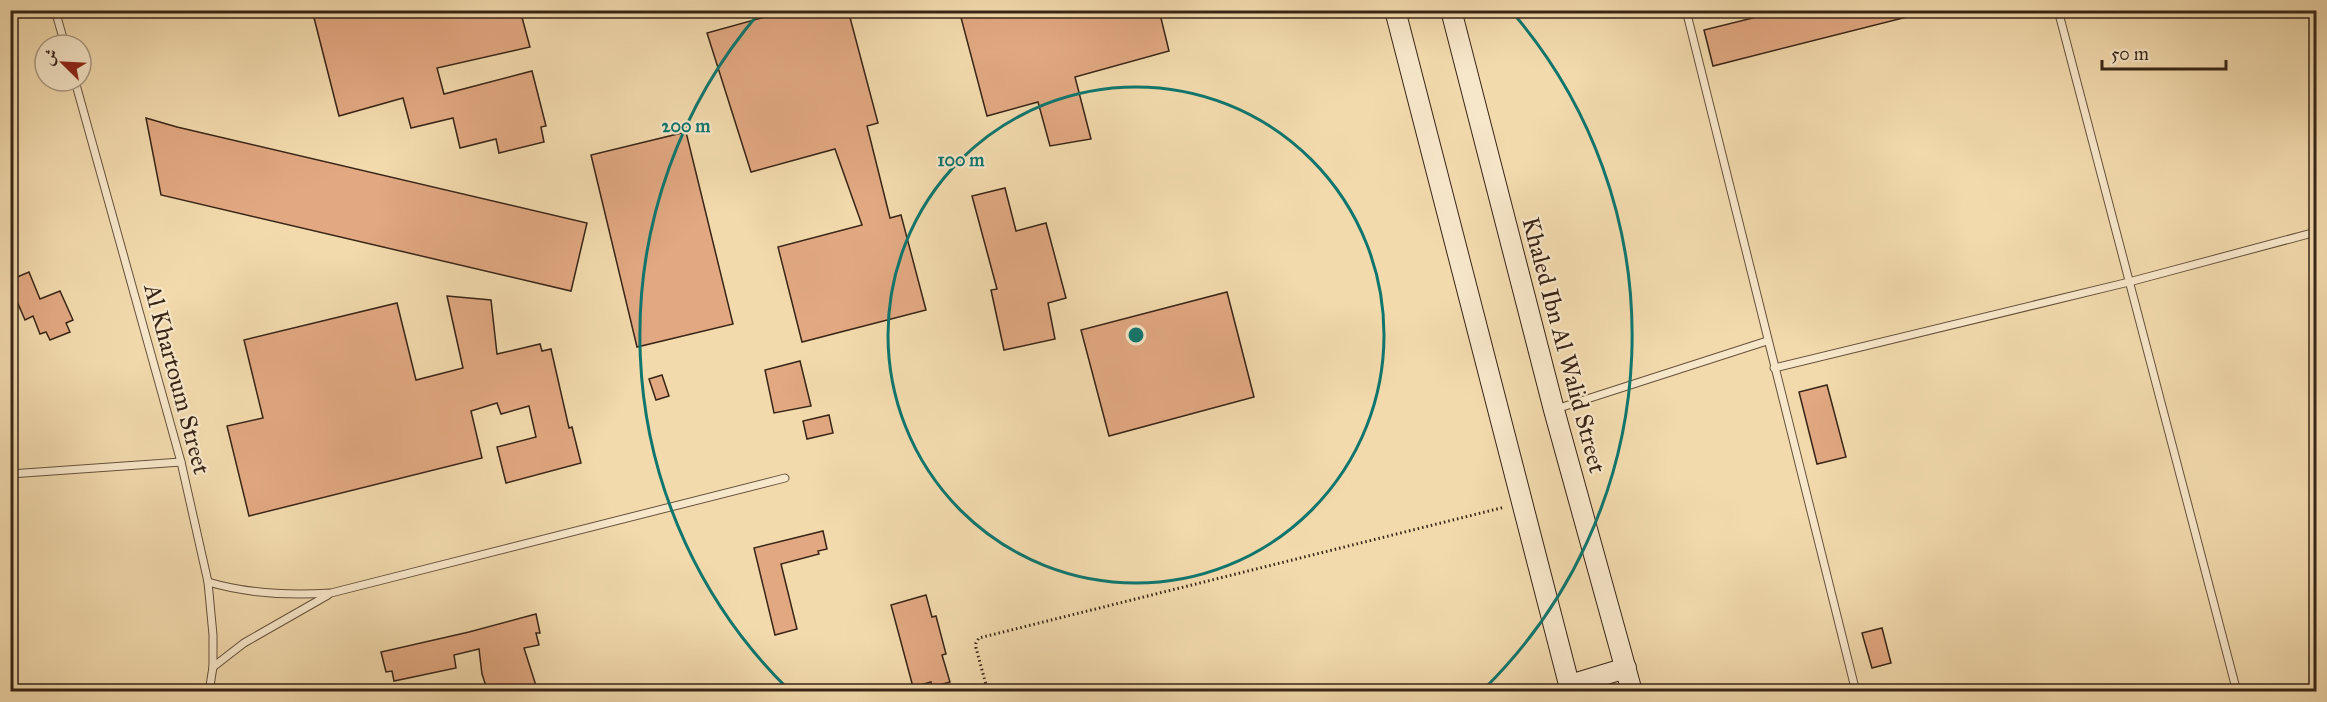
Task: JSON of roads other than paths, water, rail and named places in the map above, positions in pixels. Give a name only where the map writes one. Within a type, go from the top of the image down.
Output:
[{"type":"main road","points":[[1395,10],[1570,688],[1626,668]]},
{"type":"main road","name":"Khaled Ibn Al Walid Street","points":[[1451,10],[1554,410],[1632,692]]},
{"type":"lane","points":[[55,10],[62,33]]},
{"type":"lane","points":[[1686,10],[1856,692]]},
{"type":"lane","points":[[2058,10],[2237,692]]},
{"type":"lane","name":"Al Khartoum Street","points":[[78,93],[181,462],[208,582],[213,635],[213,666],[209,692]]},
{"type":"lane","points":[[1774,368],[2129,282],[2316,232]]},
{"type":"lane","points":[[1554,410],[1767,341]]},
{"type":"lane","points":[[10,474],[181,462]]},
{"type":"lane","points":[[208,582],[237,590],[277,595],[331,593],[785,478]]},
{"type":"lane","points":[[213,666],[244,643],[331,593]]}]
